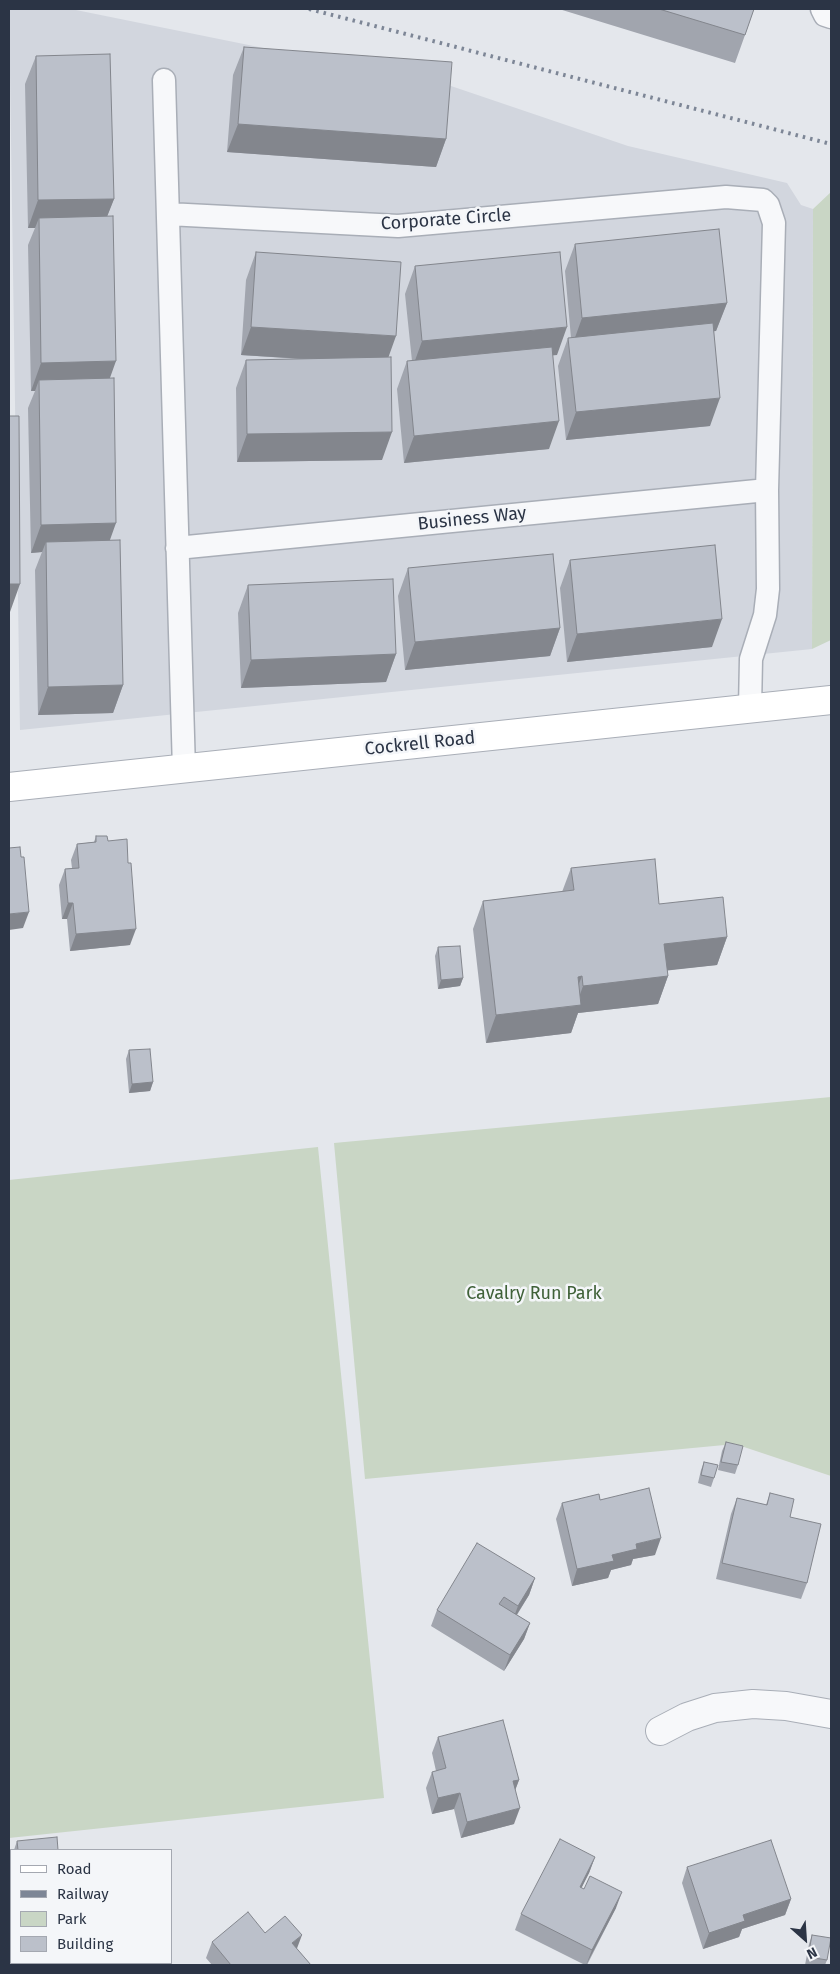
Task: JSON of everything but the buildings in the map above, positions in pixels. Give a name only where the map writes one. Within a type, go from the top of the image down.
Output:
[{"type":"street","name":"Cockrell Road","points":[[9,787],[184,770],[831,700]]},
{"type":"street","points":[[660,1731],[687,1717],[715,1708],[753,1704],[831,1714]]},
{"type":"lane","points":[[822,9],[825,15],[831,17]]},
{"type":"lane","points":[[164,80],[184,770]]},
{"type":"lane","name":"Corporate Circle","points":[[168,214],[398,226],[726,197],[763,200],[768,205],[774,222],[767,490]]},
{"type":"lane","points":[[750,708],[751,659],[765,615],[768,589],[767,490]]},
{"type":"lane","name":"Business Way","points":[[177,548],[767,490]]},
{"type":"shaded area","points":[[9,9],[71,9],[451,86],[628,146],[787,183],[801,205],[813,209],[812,649],[20,730]]},
{"type":"green space","points":[[831,192],[831,640],[812,649],[813,209]]},
{"type":"green space","name":"Cavalry Run Park","points":[[831,1097],[831,1476],[735,1444],[365,1479],[334,1143]]},
{"type":"green space","points":[[318,1147],[384,1798],[9,1838],[9,1180]]},
{"type":"railway","points":[[309,9],[831,144]]}]
